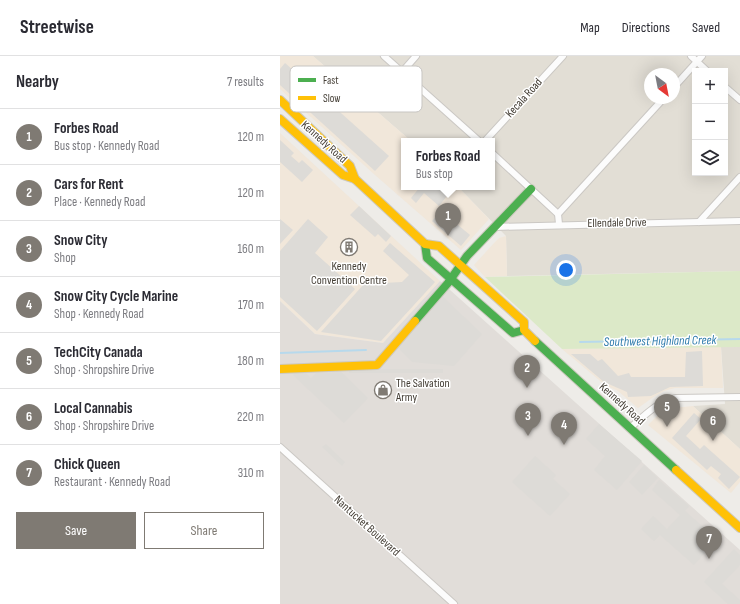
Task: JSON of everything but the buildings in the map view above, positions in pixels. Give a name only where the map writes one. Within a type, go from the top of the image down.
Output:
[{"type":"main road","name":"Kennedy Road","points":[[280,100],[290,109]]},
{"type":"main road","name":"Kennedy Road","points":[[293,112],[350,166],[355,179]]},
{"type":"main road","name":"Kennedy Road","points":[[280,119],[343,175],[355,179],[425,244],[439,246],[460,264],[524,322],[524,330],[740,528]]},
{"type":"main road","points":[[280,369],[377,365],[451,279],[460,264],[531,189]]},
{"type":"main road","name":"Kennedy Road","points":[[425,244],[428,258],[451,279],[514,333],[524,330]]},
{"type":"street","points":[[384,56],[395,66]]},
{"type":"street","points":[[407,66],[416,56]]},
{"type":"street","name":"Kecala Road","points":[[488,138],[563,56]]},
{"type":"street","points":[[691,56],[704,68]]},
{"type":"street","points":[[680,80],[702,56]]},
{"type":"street","points":[[422,90],[475,138]]},
{"type":"street","points":[[728,90],[740,100]]},
{"type":"street","points":[[558,214],[659,104]]},
{"type":"street","points":[[495,156],[558,214],[559,224]]},
{"type":"street","points":[[699,222],[740,177]]},
{"type":"street","name":"Ellendale Drive","points":[[494,227],[559,224],[740,221]]},
{"type":"street","points":[[630,428],[657,405],[670,399],[740,397]]},
{"type":"street","name":"Nantucket Boulevard","points":[[280,447],[454,604]]},
{"type":"shaded area","points":[[280,56],[313,56],[325,66],[290,66],[290,98],[280,89]]},
{"type":"shaded area","points":[[313,56],[740,56],[740,271],[507,276],[506,236],[461,190],[495,190],[495,138],[408,138],[378,112],[422,112],[422,66],[325,66]]},
{"type":"shaded area","points":[[285,63],[290,67],[290,94],[280,85],[280,69]]},
{"type":"shaded area","points":[[305,112],[378,112],[408,138],[401,138],[401,190],[461,190],[489,219],[461,250]]},
{"type":"shaded area","points":[[310,112],[340,112],[389,156],[375,171]]},
{"type":"shaded area","points":[[280,133],[440,281],[383,343],[315,334],[280,301]]},
{"type":"shaded area","points":[[280,140],[294,153],[291,156],[299,163],[302,160],[313,170],[302,182],[280,162]]},
{"type":"shaded area","points":[[418,190],[452,190],[439,206],[424,193],[416,203],[411,198]]},
{"type":"shaded area","points":[[359,206],[391,236],[386,242],[378,234],[375,237],[350,215]]},
{"type":"shaded area","points":[[441,211],[470,235],[461,246],[432,221]]},
{"type":"shaded area","points":[[280,219],[293,230],[280,244]]},
{"type":"shaded area","points":[[308,219],[328,237],[315,253],[355,289],[317,331],[280,297],[280,251]]},
{"type":"shaded area","points":[[506,236],[507,276],[485,277],[474,265],[499,238]]},
{"type":"shaded area","points":[[390,243],[435,282],[381,341],[321,332],[364,284],[402,282],[409,275],[383,251]]},
{"type":"shaded area","points":[[440,281],[740,550],[740,604],[280,604],[280,301],[315,334],[383,343]]},
{"type":"shaded area","points":[[443,297],[482,334],[454,366],[412,362],[396,346]]},
{"type":"shaded area","points":[[721,347],[740,347],[740,449],[693,406],[725,404]]},
{"type":"shaded area","points":[[721,347],[723,388],[675,388],[664,391],[638,408],[618,391],[605,385],[562,349]]},
{"type":"shaded area","points":[[702,351],[703,386],[670,387],[651,396],[628,397],[627,392],[604,382],[571,354],[590,354],[598,361],[602,359],[618,376],[629,373],[631,377],[685,377],[686,352]]},
{"type":"shaded area","points":[[300,367],[311,378],[316,373],[341,372],[368,398],[344,423],[293,375]]},
{"type":"shaded area","points":[[349,369],[443,369],[443,373],[349,373]]},
{"type":"shaded area","points":[[693,406],[740,449],[740,482],[731,493],[648,425],[659,414],[673,408]]},
{"type":"shaded area","points":[[694,413],[701,419],[686,436],[700,449],[704,445],[740,477],[729,489],[718,478],[721,474],[711,466],[707,470],[672,438]]},
{"type":"shaded area","points":[[599,424],[642,461],[617,490],[594,470],[605,456],[586,439]]},
{"type":"shaded area","points":[[326,444],[345,462],[342,466],[322,447]]},
{"type":"shaded area","points":[[535,456],[556,475],[553,479],[570,494],[550,516],[512,482]]},
{"type":"shaded area","points":[[644,465],[658,478],[642,495],[629,482]]},
{"type":"shaded area","points":[[659,480],[689,506],[685,511],[717,539],[694,565],[660,535],[654,541],[641,529],[653,516],[667,529],[680,515],[652,490]]},
{"type":"shaded area","points":[[734,549],[740,555],[740,565],[722,584],[740,600],[740,604],[728,604],[704,582]]},
{"type":"green space","points":[[740,271],[740,347],[562,349],[485,277]]},
{"type":"waterway","name":"Southwest Highland Creek","points":[[580,342],[740,339]]},
{"type":"waterway","name":"Southwest Highland Creek","points":[[280,353],[366,350]]},
{"type":"traffic: fast","points":[[415,321],[448,283],[467,256],[531,189]]},
{"type":"traffic: fast","points":[[425,244],[427,258],[513,333],[524,330]]},
{"type":"traffic: fast","points":[[535,341],[676,470]]},
{"type":"traffic: slow","points":[[280,100],[290,109]]},
{"type":"traffic: slow","points":[[293,112],[350,166],[355,179]]},
{"type":"traffic: slow","points":[[280,119],[343,175],[355,179],[425,244],[439,246],[524,322],[524,330],[535,341]]},
{"type":"traffic: slow","points":[[280,369],[377,365],[415,321]]},
{"type":"traffic: slow","points":[[676,470],[740,528]]},
{"type":"place","name":"Forbes Road","points":[[448,236]]},
{"type":"place","name":"Kennedy Convention Centre","points":[[349,247]]},
{"type":"place","name":"Cars for Rent","points":[[527,388]]},
{"type":"place","name":"The Salvation Army","points":[[383,390]]},
{"type":"place","name":"TechCity Canada","points":[[667,427]]},
{"type":"place","name":"Snow City","points":[[528,436]]},
{"type":"place","name":"Local Cannabis","points":[[713,441]]},
{"type":"place","name":"Snow City Cycle Marine","points":[[564,445]]},
{"type":"place","name":"Chick Queen","points":[[709,559]]}]
